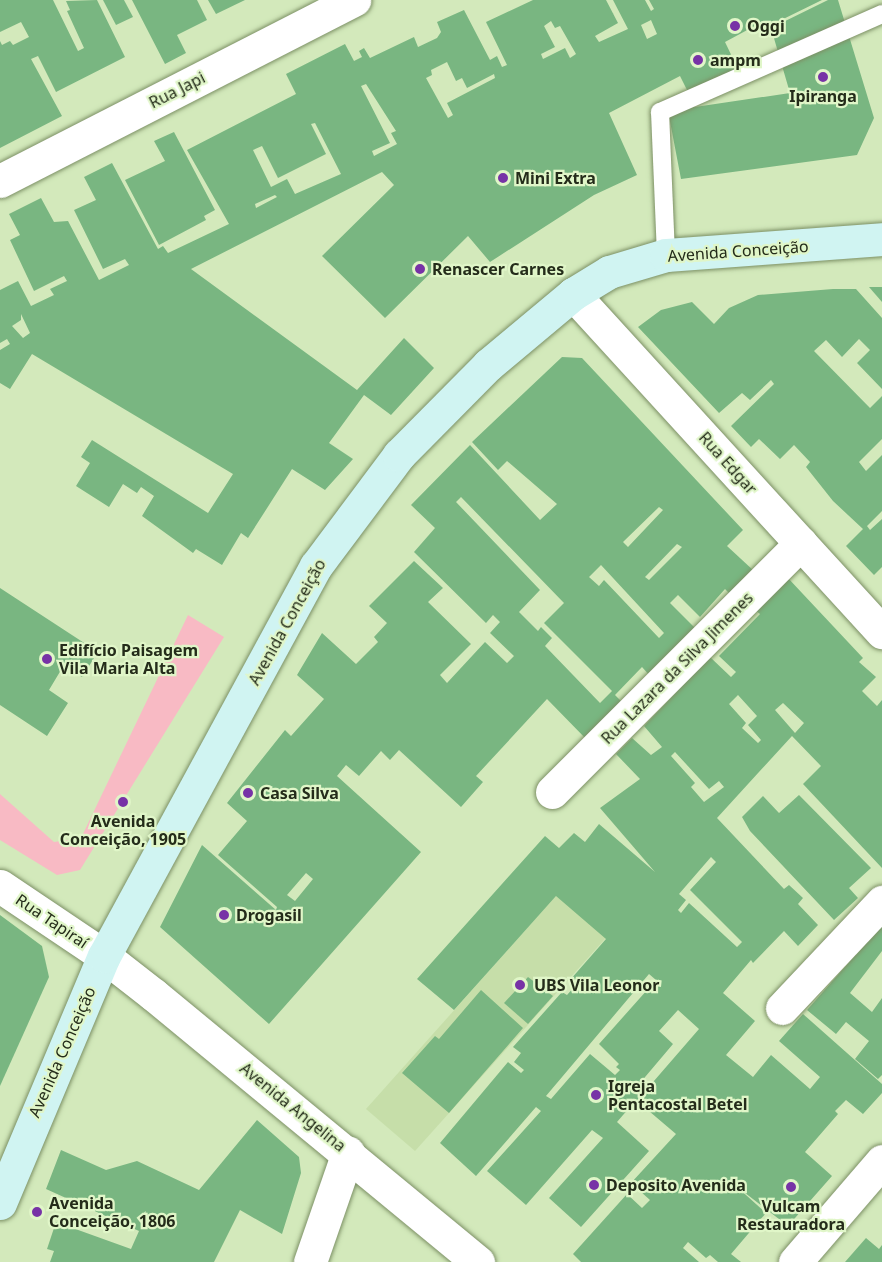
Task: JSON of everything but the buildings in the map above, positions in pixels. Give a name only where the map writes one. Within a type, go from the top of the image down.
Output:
[{"type":"main road","name":"Avenida Conceição","points":[[0,1203],[104,956],[316,566],[399,455],[488,365],[573,294],[609,272],[666,255],[882,239]]},
{"type":"street","name":"Rua Japi","points":[[0,181],[354,0]]},
{"type":"street","name":"Rua Edgar","points":[[573,294],[882,632]]},
{"type":"street","name":"Rua Lazara da Silva Jimenes","points":[[552,792],[801,543]]},
{"type":"street","name":"Rua Tapiraí","points":[[0,886],[104,956]]},
{"type":"street","points":[[782,1008],[882,902]]},
{"type":"street","name":"Avenida Angelina","points":[[104,956],[348,1152],[478,1262]]},
{"type":"street","points":[[310,1262],[348,1152]]},
{"type":"street","points":[[795,1262],[882,1161]]},
{"type":"lane","points":[[666,255],[660,112],[882,14]]},
{"type":"shaded area","points":[[188,615],[224,637],[80,870],[57,875],[0,840],[0,794],[54,842],[81,838]]},
{"type":"shaded area","name":"UBS Vila Leonor","points":[[581,868],[630,911],[415,1151],[366,1109]]},
{"type":"place","name":"Oggi","points":[[735,26]]},
{"type":"place","name":"ampm","points":[[698,60]]},
{"type":"place","name":"Ipiranga","points":[[823,77]]},
{"type":"place","name":"Mini Extra","points":[[503,178]]},
{"type":"place","name":"Renascer Carnes","points":[[420,269]]},
{"type":"place","name":"Edifício Paisagem Vila Maria Alta","points":[[47,659]]},
{"type":"place","name":"Casa Silva","points":[[248,793]]},
{"type":"place","name":"Avenida Conceição, 1905","points":[[123,802]]},
{"type":"place","name":"Drogasil","points":[[224,915]]},
{"type":"place","name":"UBS Vila Leonor","points":[[520,985]]},
{"type":"place","name":"Igreja Pentacostal Betel","points":[[596,1095]]},
{"type":"place","name":"Deposito Avenida","points":[[594,1185]]},
{"type":"place","name":"Vulcam Restauradora","points":[[791,1187]]},
{"type":"place","name":"Avenida Conceição, 1806","points":[[37,1212]]}]
